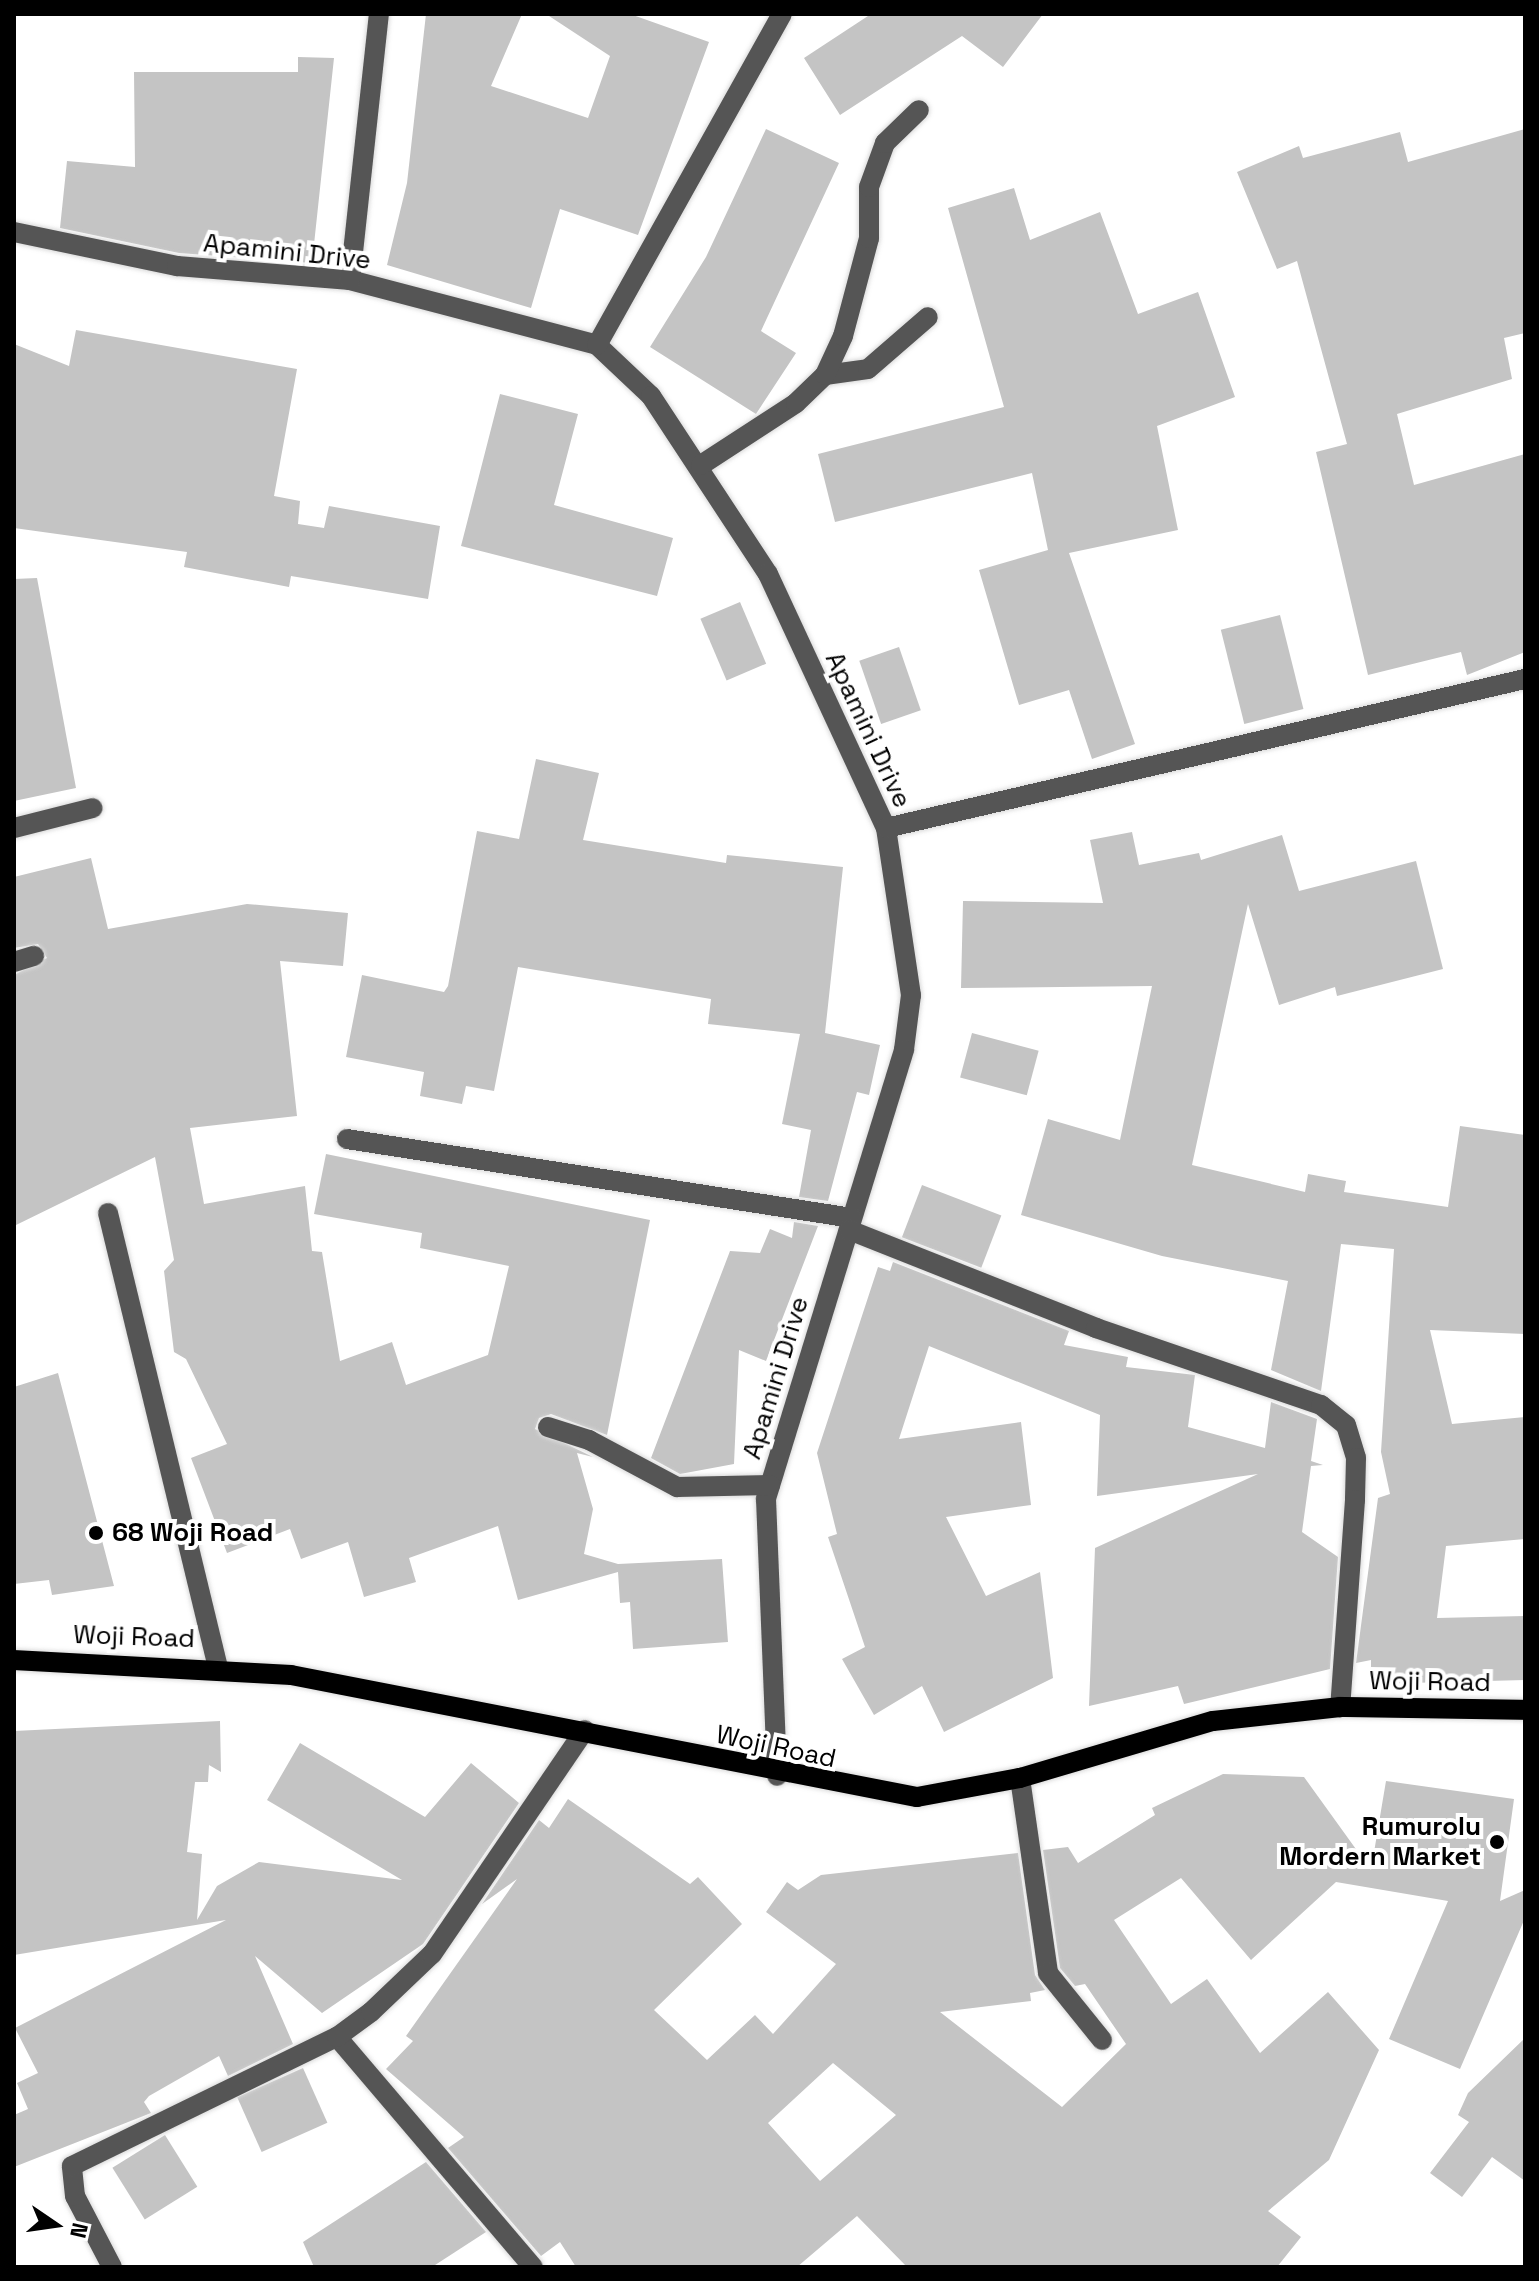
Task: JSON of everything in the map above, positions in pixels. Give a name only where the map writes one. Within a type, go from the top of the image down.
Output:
[{"type":"main road","name":"Woji Road","points":[[14,1660],[218,1667],[585,1730],[777,1776],[917,1797],[1020,1778],[1213,1721],[1340,1707],[1525,1710]]},
{"type":"street","points":[[350,280],[379,14]]},
{"type":"street","points":[[597,345],[782,14]]},
{"type":"street","points":[[701,465],[796,403],[825,375],[843,336],[869,238],[869,187],[885,143],[919,110]]},
{"type":"street","name":"Apamini Drive","points":[[14,232],[177,266],[350,280],[597,345],[651,396],[701,465],[768,574],[886,828],[911,995],[904,1050],[770,1485],[763,1523],[777,1776]]},
{"type":"street","points":[[825,375],[868,369],[928,317]]},
{"type":"street","points":[[886,828],[1525,679]]},
{"type":"street","points":[[14,828],[93,808]]},
{"type":"street","points":[[14,962],[34,956]]},
{"type":"street","points":[[347,1139],[850,1224],[1096,1328],[1321,1405],[1346,1425],[1356,1458],[1340,1707]]},
{"type":"street","points":[[108,1213],[218,1667]]},
{"type":"street","points":[[548,1427],[589,1440],[677,1487],[770,1485]]},
{"type":"street","points":[[112,2267],[75,2196],[72,2166],[337,2037],[432,1954],[585,1730]]},
{"type":"street","points":[[1020,1778],[1048,1973],[1102,2040]]},
{"type":"street","points":[[337,2037],[533,2267]]},
{"type":"building","points":[[426,14],[522,14],[491,86],[588,118],[610,56],[546,14],[630,14],[709,42],[638,235],[560,209],[531,308],[387,265],[407,183]]},
{"type":"building","points":[[871,14],[1043,14],[1003,67],[962,36],[840,115],[804,58]]},
{"type":"building","points":[[298,57],[334,58],[312,263],[179,253],[60,228],[67,161],[135,167],[134,72],[298,72]]},
{"type":"building","points":[[766,129],[839,163],[761,331],[796,353],[756,414],[650,347],[706,257]]},
{"type":"building","points":[[1525,129],[1525,333],[1504,338],[1512,379],[1397,414],[1414,485],[1525,454],[1525,652],[1467,675],[1461,652],[1368,675],[1316,452],[1347,444],[1297,261],[1277,269],[1237,172],[1299,146],[1303,158],[1400,132],[1408,162]]},
{"type":"building","points":[[1014,188],[1030,240],[1100,212],[1138,314],[1198,292],[1235,397],[1157,426],[1178,530],[1069,553],[1135,744],[1092,759],[1069,690],[1019,705],[979,570],[1048,550],[1032,473],[835,522],[818,454],[1004,407],[948,208]]},
{"type":"building","points":[[76,330],[297,369],[274,496],[300,501],[298,524],[324,528],[329,506],[440,526],[428,599],[291,576],[289,587],[184,567],[187,552],[14,528],[14,344],[69,366]]},
{"type":"building","points":[[500,394],[578,414],[554,505],[673,538],[657,596],[461,546]]},
{"type":"building","points":[[37,578],[76,788],[14,801],[14,579]]},
{"type":"building","points":[[740,602],[766,664],[727,680],[700,619]]},
{"type":"building","points":[[1280,615],[1303,709],[1244,724],[1221,630]]},
{"type":"building","points":[[899,647],[921,710],[881,724],[859,661]]},
{"type":"building","points":[[536,759],[599,773],[583,840],[726,863],[727,855],[843,867],[825,1033],[880,1045],[869,1095],[857,1092],[828,1201],[799,1197],[811,1130],[782,1124],[800,1034],[708,1024],[711,999],[518,967],[494,1091],[466,1086],[462,1104],[420,1096],[424,1072],[346,1057],[362,975],[444,992],[448,986],[477,831],[519,839]]},
{"type":"building","points":[[1132,832],[1139,865],[1199,853],[1201,860],[1282,835],[1299,891],[1416,861],[1443,969],[1337,996],[1335,987],[1279,1005],[1248,904],[1192,1165],[1305,1192],[1308,1174],[1346,1181],[1344,1192],[1448,1207],[1460,1126],[1525,1135],[1525,1334],[1430,1330],[1452,1424],[1525,1417],[1525,1539],[1446,1546],[1437,1618],[1525,1616],[1525,1680],[1371,1684],[1371,1660],[1356,1663],[1378,1498],[1390,1494],[1381,1452],[1394,1249],[1341,1244],[1321,1391],[1271,1370],[1288,1281],[1162,1256],[1021,1215],[1048,1119],[1120,1140],[1152,986],[961,988],[963,901],[1103,903],[1090,840]]},
{"type":"building","points":[[91,858],[108,929],[247,904],[348,913],[343,966],[280,961],[297,1116],[190,1128],[204,1204],[305,1186],[312,1251],[322,1252],[340,1361],[392,1342],[406,1385],[488,1355],[509,1266],[420,1248],[422,1233],[314,1214],[326,1154],[650,1220],[607,1435],[551,1414],[539,1418],[535,1429],[593,1457],[577,1453],[593,1509],[584,1554],[618,1564],[722,1559],[728,1642],[633,1649],[630,1602],[620,1603],[618,1572],[518,1600],[498,1526],[409,1558],[416,1582],[364,1597],[348,1542],[301,1559],[290,1529],[227,1553],[191,1458],[227,1444],[186,1359],[174,1352],[164,1271],[174,1260],[155,1157],[14,1226],[14,975],[47,958],[38,944],[14,948],[14,877]]},
{"type":"building","points":[[972,1033],[1039,1051],[1027,1095],[960,1077]]},
{"type":"building","points":[[922,1185],[1001,1215],[981,1268],[902,1237]]},
{"type":"building","points":[[794,1222],[818,1226],[766,1361],[739,1350],[734,1464],[680,1474],[651,1458],[730,1251],[760,1253],[770,1229],[792,1238]]},
{"type":"building","points":[[893,1262],[1069,1331],[1064,1345],[1128,1357],[1126,1367],[1195,1375],[1188,1427],[1265,1448],[1271,1402],[1317,1419],[1311,1461],[1323,1465],[1311,1466],[1302,1532],[1338,1557],[1330,1669],[1184,1704],[1178,1686],[1089,1706],[1095,1548],[1258,1474],[1097,1496],[1100,1415],[929,1346],[899,1439],[1021,1422],[1031,1505],[946,1517],[986,1596],[1040,1572],[1053,1678],[944,1732],[922,1686],[874,1715],[842,1659],[865,1647],[828,1537],[837,1534],[817,1453],[878,1267],[890,1271]]},
{"type":"building","points":[[58,1373],[114,1586],[52,1595],[49,1580],[14,1584],[14,1387]]},
{"type":"building","points":[[220,1721],[221,1772],[209,1765],[208,1782],[195,1782],[187,1852],[202,1854],[197,1920],[217,1886],[259,1862],[402,1880],[267,1800],[300,1743],[425,1817],[471,1763],[519,1803],[423,1944],[322,2013],[255,1956],[293,2044],[228,2076],[219,2056],[149,2096],[144,2102],[151,2113],[14,2167],[14,2115],[28,2109],[17,2083],[38,2073],[15,2028],[226,1920],[14,1955],[14,1731]]},
{"type":"building","points":[[1223,1774],[1304,1777],[1371,1870],[1386,1781],[1514,1799],[1500,1901],[1525,1890],[1525,1918],[1460,2069],[1389,2039],[1448,1901],[1336,1882],[1251,1960],[1181,1878],[1114,1920],[1171,2004],[1207,1979],[1260,2053],[1328,1992],[1379,2050],[1329,2160],[1268,2211],[1301,2237],[1277,2267],[907,2267],[857,2216],[797,2267],[576,2267],[560,2242],[541,2256],[448,2148],[464,2137],[386,2069],[413,2041],[406,2036],[517,1879],[482,1904],[539,1820],[549,1828],[568,1799],[690,1884],[698,1877],[742,1924],[654,2010],[707,2060],[755,2015],[773,2034],[836,1964],[766,1912],[787,1882],[798,1890],[821,1875],[1018,1853],[1035,1975],[1045,1990],[1030,1993],[1031,2001],[940,2012],[1062,2107],[1126,2044],[1085,1984],[1075,1986],[1060,1968],[1043,1850],[1068,1847],[1078,1863],[1155,1815],[1152,1808]],"holes":[[[833,2063],[896,2115],[820,2181],[768,2123]]]},
{"type":"building","points":[[1525,2038],[1525,2181],[1492,2157],[1462,2197],[1430,2173],[1469,2122],[1458,2115],[1468,2093]]},
{"type":"building","points":[[303,2068],[327,2123],[262,2152],[237,2097]]},
{"type":"building","points":[[165,2135],[197,2187],[145,2220],[112,2168]]},
{"type":"building","points":[[426,2162],[486,2232],[432,2267],[314,2267],[303,2242]]},
{"type":"place","name":"68 Woji Road","points":[[96,1533]]},
{"type":"place","name":"Rumurolu Mordern Market","points":[[1497,1842]]}]
